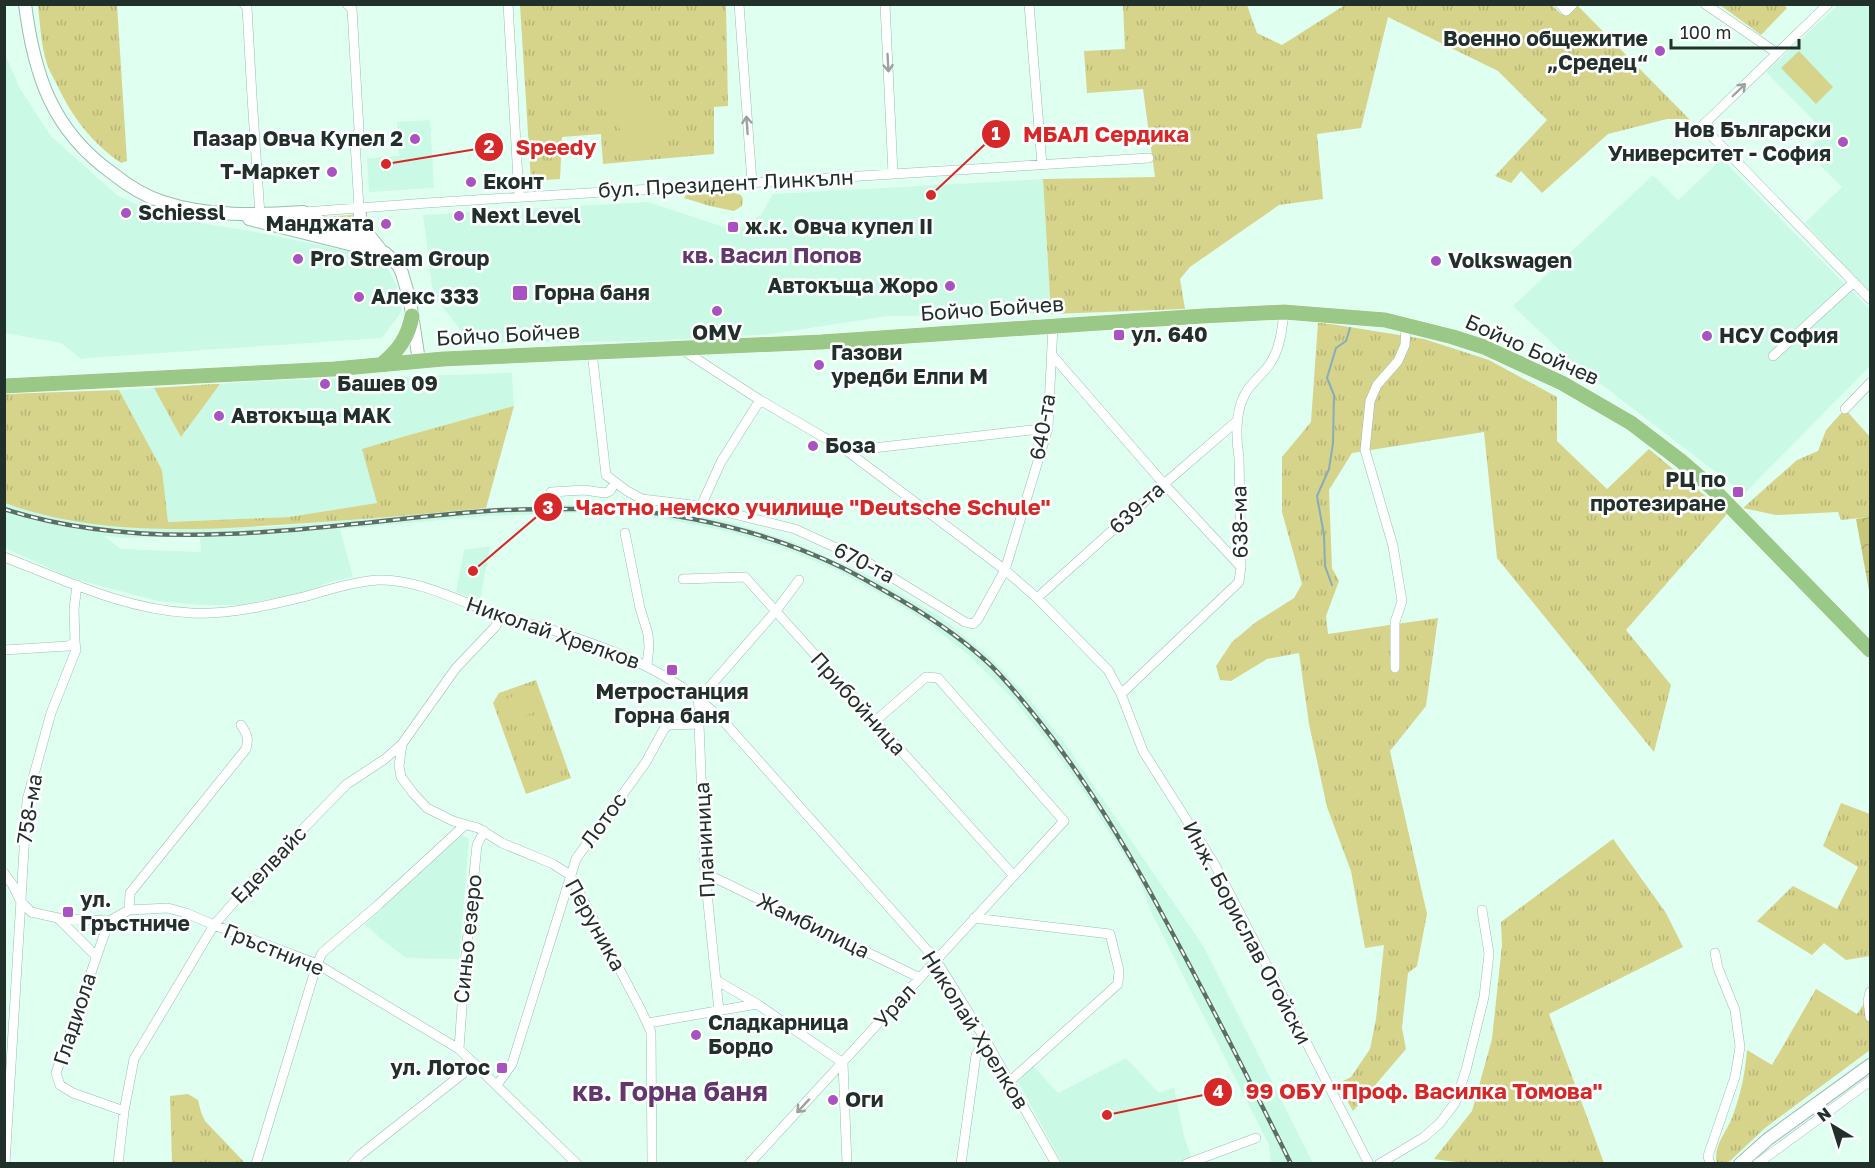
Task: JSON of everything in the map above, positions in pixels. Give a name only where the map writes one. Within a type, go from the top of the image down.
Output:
[{"type":"highway","name":"Бойчо Бойчев","points":[[4,386],[334,369],[419,361],[821,342],[1053,325],[1284,312],[1385,320],[1484,347],[1562,383],[1631,423],[1712,488],[1870,650]]},
{"type":"highway","points":[[382,364],[397,351],[405,340],[412,316]]},
{"type":"street","name":"бул. Президент Линкълн","points":[[25,4],[29,34],[42,84],[58,117],[84,150],[125,183],[151,197],[181,207],[227,214],[260,215],[1149,158]]},
{"type":"street","points":[[244,4],[247,8],[260,215]]},
{"type":"street","points":[[346,4],[352,9],[359,130],[355,141],[361,225],[380,250]]},
{"type":"street","points":[[508,4],[519,198]]},
{"type":"street","points":[[739,4],[752,183]]},
{"type":"street","points":[[885,4],[892,174]]},
{"type":"street","points":[[1029,4],[1042,165]]},
{"type":"street","points":[[1705,4],[1777,53]]},
{"type":"street","points":[[1828,4],[1702,126],[1870,299]]},
{"type":"street","points":[[305,232],[299,224],[303,212],[336,230],[356,237],[392,259],[402,273],[419,361]]},
{"type":"street","points":[[227,214],[353,244],[365,244]]},
{"type":"street","points":[[1773,356],[1854,282]]},
{"type":"street","name":"638-ма","points":[[1121,694],[1239,582],[1241,567],[1238,420],[1245,395],[1270,364],[1276,350],[1281,336],[1284,312]]},
{"type":"street","name":"640-та","points":[[973,624],[989,601],[1005,570],[1048,428],[1053,325]]},
{"type":"street","points":[[1395,668],[1395,622],[1402,601],[1393,546],[1365,450],[1370,401],[1377,384],[1398,361],[1405,345],[1406,326]]},
{"type":"street","name":"Инж. Борислав Огойски","points":[[679,348],[847,451],[1005,570],[1098,658],[1108,670],[1121,694],[1143,751],[1215,865],[1369,1164]]},
{"type":"street","points":[[551,492],[584,490],[605,493],[610,491],[615,482],[606,475],[592,352]]},
{"type":"street","points":[[1052,355],[1164,484],[1241,567]]},
{"type":"street","points":[[1845,409],[1870,383]]},
{"type":"street","points":[[701,506],[721,462],[760,399]]},
{"type":"street","name":"639-та","points":[[1037,598],[1238,420]]},
{"type":"street","points":[[847,451],[1048,428]]},
{"type":"street","name":"670-та","points":[[615,482],[642,499],[701,506],[795,529],[867,562],[965,622],[973,624]]},
{"type":"street","points":[[625,533],[640,608],[648,634],[647,665]]},
{"type":"street","name":"Николай Хрелков","points":[[4,557],[77,585],[141,605],[189,613],[215,614],[285,601],[355,583],[389,580],[416,585],[501,616],[603,647],[647,665],[698,700],[726,724],[936,960],[985,1039],[1056,1164]]},
{"type":"street","name":"Прибойница","points":[[683,579],[745,577],[1014,876]]},
{"type":"street","points":[[698,700],[776,612],[800,580]]},
{"type":"street","name":"758-ма","points":[[5,1164],[27,800],[51,713],[76,651],[74,609],[77,585]]},
{"type":"street","name":"Еделвайс","points":[[118,1164],[124,1111],[134,1059],[214,926],[256,877],[347,784],[385,759],[402,744],[456,668],[489,634],[501,616]]},
{"type":"street","points":[[4,650],[68,646],[75,642]]},
{"type":"street","name":"Урал","points":[[749,1164],[1064,821],[938,678],[926,677],[874,722]]},
{"type":"street","name":"Планиница","points":[[698,700],[705,873],[719,1011]]},
{"type":"street","name":"Лотос","points":[[497,1085],[512,1064],[573,865],[646,762],[664,729],[669,725],[699,724]]},
{"type":"street","points":[[129,910],[130,893],[246,749],[249,741],[248,734],[241,725]]},
{"type":"street","name":"Перуника","points":[[402,744],[399,766],[403,782],[432,811],[453,821],[474,826],[502,843],[553,864],[570,875],[651,1032],[652,1164]]},
{"type":"street","points":[[256,1164],[316,964],[322,953],[465,825]]},
{"type":"street","name":"Синьо езеро","points":[[459,1049],[476,857],[479,840],[484,831]]},
{"type":"street","points":[[4,873],[20,900],[31,912],[58,918],[109,921]]},
{"type":"street","name":"Жамбилица","points":[[705,873],[920,978]]},
{"type":"street","name":"Гръстниче","points":[[109,921],[129,910],[168,909],[186,913],[214,926],[316,964],[459,1049],[577,1164]]},
{"type":"street","points":[[1379,1164],[1424,1137],[1440,1123],[1455,1103],[1466,1070],[1484,997],[1489,954],[1482,910]]},
{"type":"street","points":[[58,918],[96,956]]},
{"type":"street","points":[[974,918],[1110,934],[1119,970],[1118,984],[1009,1082]]},
{"type":"street","name":"Гладиола","points":[[109,921],[56,1073],[60,1085],[73,1093],[124,1111]]},
{"type":"street","points":[[1710,1164],[1708,1156],[1735,1077],[1740,1047],[1735,1010],[1718,968],[1715,953]]},
{"type":"street","points":[[716,980],[757,1004],[843,1063],[847,1164]]},
{"type":"street","points":[[1870,992],[1868,1001],[1870,1017]]},
{"type":"street","points":[[648,1023],[757,1004]]},
{"type":"street","points":[[961,1164],[976,1055],[985,1039]]},
{"type":"street","points":[[352,1164],[360,1155],[475,1064]]},
{"type":"street","points":[[1740,1164],[1768,1139],[1870,1065]]},
{"type":"street","points":[[1757,1164],[1870,1081]]},
{"type":"street","points":[[1186,1164],[1256,1138]]},
{"type":"shaded area","name":"Нов Български Университет - София","points":[[1838,5],[1870,5],[1870,293],[1805,223],[1842,187],[1806,151],[1825,132],[1766,72]]},
{"type":"shaded area","points":[[5,54],[19,87],[51,136],[117,195],[155,213],[367,255],[388,269],[396,284],[402,311],[382,338],[81,359],[61,343],[5,333]]},
{"type":"shaded area","name":"Пазар Овча Купел 2","points":[[430,120],[434,188],[369,192],[367,158],[399,156],[397,122]]},
{"type":"shaded area","name":"НСУ София","points":[[1722,159],[1870,310],[1870,366],[1744,494],[1571,361],[1513,306],[1653,175],[1678,200]]},
{"type":"shaded area","points":[[1043,179],[1051,314],[888,316],[771,334],[652,341],[471,343],[433,295],[423,215],[648,202],[736,231],[761,215],[773,194]]},
{"type":"shaded area","points":[[512,373],[514,406],[363,449],[377,503],[289,517],[168,522],[162,470],[119,390],[154,388],[181,436],[220,384]]},
{"type":"shaded area","points":[[4,503],[51,516],[137,528],[269,527],[486,508],[593,504],[644,507],[726,521],[793,542],[872,577],[939,616],[990,657],[1024,693],[1063,741],[1204,947],[1313,1163],[1271,1163],[1269,1145],[1151,912],[1140,881],[1086,795],[1016,702],[970,656],[931,625],[892,600],[834,569],[785,549],[726,531],[660,518],[598,512],[487,516],[340,529],[353,577],[330,582],[302,593],[240,605],[199,605],[158,601],[71,578],[5,548]],"holes":[[[104,536],[128,538],[200,536],[201,552],[121,549]]]},
{"type":"shaded area","points":[[490,546],[480,600],[456,592],[464,550]]},
{"type":"shaded area","points":[[462,835],[469,839],[459,959],[406,958],[365,924]]},
{"type":"shaded area","points":[[1126,1058],[1159,1093],[1174,1087],[1184,1136],[1191,1157],[1173,1164],[1062,1163],[1018,1082],[1033,1066],[1058,1093]]},
{"type":"green space","points":[[1551,4],[1561,14],[1571,5],[1577,5],[1692,122],[1685,119],[1667,119],[1608,134],[1542,193],[1521,171],[1511,183],[1495,176],[1547,120],[1498,71],[1388,17],[1361,128],[1317,134],[1323,199],[1279,205],[1190,267],[1180,279],[1185,309],[1051,314],[1043,179],[1155,177],[1143,89],[1087,93],[1084,51],[1125,49],[1123,5],[1247,5],[1257,33],[1282,45],[1345,5]]},
{"type":"green space","points":[[38,5],[117,5],[127,161],[121,163],[92,138],[76,119],[63,97],[45,57]]},
{"type":"green space","points":[[520,5],[726,5],[728,106],[714,107],[714,154],[603,164],[601,134],[562,137],[560,179],[531,181]]},
{"type":"green space","points":[[1720,5],[1784,5],[1787,8],[1761,35]]},
{"type":"green space","points":[[1799,51],[1833,87],[1816,104],[1781,68]]},
{"type":"green space","points":[[624,79],[670,134],[643,157],[597,101]]},
{"type":"green space","points":[[734,193],[741,195],[743,199],[742,206],[734,211],[684,198],[686,195]]},
{"type":"green space","points":[[352,215],[359,235],[323,217]]},
{"type":"green space","points":[[1318,322],[1424,339],[1489,360],[1557,397],[1557,441],[1607,489],[1649,449],[1727,514],[1626,630],[1671,685],[1654,752],[1497,558],[1484,432],[1352,453],[1329,490],[1332,568],[1339,581],[1326,616],[1328,634],[1438,618],[1426,706],[1390,751],[1427,914],[1417,966],[1408,973],[1402,1028],[1406,1049],[1353,1111],[1337,1084],[1351,1077],[1370,1049],[1376,1019],[1384,945],[1365,948],[1351,871],[1327,807],[1309,724],[1299,653],[1267,659],[1231,681],[1220,680],[1216,666],[1232,642],[1256,622],[1294,598],[1302,584],[1282,512],[1282,457],[1311,422]]},
{"type":"green space","points":[[220,384],[181,437],[154,388]]},
{"type":"green space","points":[[119,390],[162,470],[168,522],[289,517],[377,503],[362,449],[514,406],[486,508],[270,526],[155,529],[79,522],[5,503],[5,394]]},
{"type":"green space","points":[[1845,409],[1870,437],[1870,517],[1841,520],[1838,512],[1776,515],[1743,508],[1797,460],[1818,451],[1826,430]]},
{"type":"green space","points":[[1870,517],[1870,596],[1856,519]]},
{"type":"green space","points":[[536,680],[571,778],[526,794],[493,703],[499,693]]},
{"type":"green space","points":[[534,689],[541,710],[504,723],[497,702]]},
{"type":"green space","points":[[1841,803],[1870,814],[1870,956],[1846,960],[1824,943],[1812,955],[1757,921],[1793,886],[1837,909],[1858,867],[1823,846]]},
{"type":"green space","points":[[1613,839],[1666,913],[1683,947],[1549,1014],[1604,1163],[1471,1164],[1434,1159],[1472,1111],[1492,1039],[1502,945],[1501,922]]},
{"type":"green space","points":[[1816,989],[1857,1014],[1864,1004],[1870,1025],[1870,1050],[1765,1128],[1730,1161],[1717,1163],[1719,1145],[1736,1107],[1747,1050],[1772,1065]]},
{"type":"green space","points":[[188,1094],[198,1100],[205,1121],[245,1163],[172,1163],[170,1096]]},
{"type":"waterway","points":[[1332,585],[1325,566],[1324,535],[1317,496],[1329,469],[1333,443],[1334,395],[1327,378],[1336,348],[1346,341],[1350,328]]},
{"type":"railway","points":[[4,509],[63,524],[123,532],[184,535],[305,529],[497,510],[617,509],[675,516],[733,528],[789,545],[848,571],[925,615],[974,650],[1006,682],[1056,743],[1104,814],[1147,887],[1211,1006],[1291,1164]]},
{"type":"place","name":"Военно общежитие „Средец“","points":[[1660,51]]},
{"type":"place","name":"Пазар Овча Купел 2","points":[[415,139]]},
{"type":"place","name":"Нов Български Университет - София","points":[[1843,142]]},
{"type":"place","name":"Speedy","points":[[386,164]]},
{"type":"place","name":"Т-Маркет","points":[[332,172]]},
{"type":"place","name":"Еконт","points":[[471,182]]},
{"type":"place","name":"МБАЛ Сердика","points":[[931,195]]},
{"type":"place","name":"Schiessl","points":[[126,213]]},
{"type":"place","name":"Next Level","points":[[459,216]]},
{"type":"place","name":"Манджата","points":[[386,224]]},
{"type":"place","name":"ж.к. Овча купел II","points":[[733,227]]},
{"type":"place","name":"Pro Stream Group","points":[[298,259]]},
{"type":"place","name":"Volkswagen","points":[[1436,261]]},
{"type":"place","name":"Автокъща Жоро","points":[[950,286]]},
{"type":"place","name":"Горна баня","points":[[520,293]]},
{"type":"place","name":"Алекс 333","points":[[359,297]]},
{"type":"place","name":"OMV","points":[[717,311]]},
{"type":"place","name":"ул. 640","points":[[1119,335]]},
{"type":"place","name":"НСУ София","points":[[1707,336]]},
{"type":"place","name":"Газови уредби Елпи М","points":[[819,365]]},
{"type":"place","name":"Башев 09","points":[[325,384]]},
{"type":"place","name":"Автокъща МАК","points":[[219,416]]},
{"type":"place","name":"Боза","points":[[813,446]]},
{"type":"place","name":"РЦ по протезиране","points":[[1738,492]]},
{"type":"place","name":"Частно немско училище \"Deutsche Schule\"","points":[[473,571]]},
{"type":"place","name":"Метростанция Горна баня","points":[[672,670]]},
{"type":"place","name":"ул. Гръстниче","points":[[68,912]]},
{"type":"place","name":"Сладкарница Бордо","points":[[696,1035]]},
{"type":"place","name":"ул. Лотос","points":[[502,1068]]},
{"type":"place","name":"Оги","points":[[833,1100]]},
{"type":"place","name":"99 ОБУ \"Проф. Василка Томова\"","points":[[1107,1115]]},
{"type":"district","name":"кв. Васил Попов","points":[[772,255]]},
{"type":"district","name":"кв. Горна баня","points":[[670,1092]]}]
